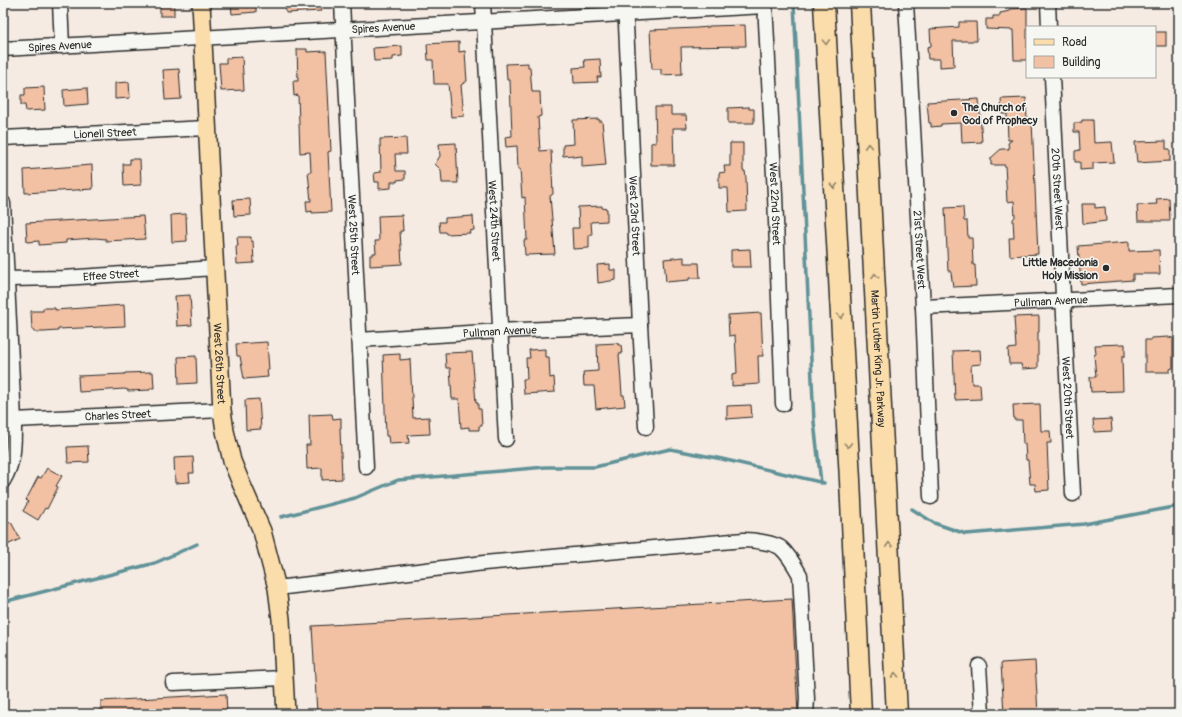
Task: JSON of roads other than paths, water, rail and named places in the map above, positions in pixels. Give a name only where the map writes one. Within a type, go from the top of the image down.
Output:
[{"type":"highway","points":[[824,3],[849,456],[861,714]]},
{"type":"highway","name":"Martin Luther King Jr. Parkway","points":[[860,3],[897,714]]},
{"type":"main road","name":"West 26th Street","points":[[201,3],[222,410],[232,461],[262,531],[278,588],[282,619],[286,714]]},
{"type":"street","points":[[60,3],[62,46]]},
{"type":"street","name":"West 25th Street","points":[[342,3],[366,467]]},
{"type":"street","name":"West 24th Street","points":[[483,3],[506,439]]},
{"type":"street","name":"21st Street West","points":[[906,3],[923,307],[931,497]]},
{"type":"street","points":[[1048,3],[1049,26]]},
{"type":"street","name":"Spires Avenue","points":[[3,49],[484,22],[625,8],[765,4]]},
{"type":"street","name":"West 22nd Street","points":[[765,4],[775,195],[783,404]]},
{"type":"street","name":"West 23rd Street","points":[[625,8],[646,428]]},
{"type":"street","name":"20th Street West","points":[[1052,78],[1063,300]]},
{"type":"street","name":"Lionell Street","points":[[3,138],[208,128]]},
{"type":"street","points":[[3,203],[14,420],[14,450],[10,466],[3,481]]},
{"type":"street","name":"Effee Street","points":[[7,280],[63,278],[215,268]]},
{"type":"street","name":"Pullman Avenue","points":[[923,307],[1179,295]]},
{"type":"street","name":"West 20th Street","points":[[1063,300],[1073,494]]},
{"type":"street","name":"Pullman Avenue","points":[[359,340],[500,331],[640,325]]},
{"type":"street","name":"Charles Street","points":[[14,420],[222,410]]},
{"type":"street","points":[[278,588],[484,563],[744,540],[758,541],[780,547],[800,575],[807,699],[806,714]]},
{"type":"street","points":[[979,666],[982,714]]},
{"type":"street","points":[[173,683],[284,678]]},
{"type":"waterway","points":[[794,3],[814,422],[821,483]]},
{"type":"waterway","points":[[281,517],[355,498],[398,480],[546,467],[595,467],[670,449],[722,459],[824,483]]},
{"type":"waterway","points":[[912,509],[934,523],[966,534],[1084,524],[1179,506]]},
{"type":"waterway","points":[[3,602],[155,563],[197,544]]},
{"type":"place","name":"The Church of God of Prophecy","points":[[954,113]]},
{"type":"place","name":"Little Macedonia Holy Mission","points":[[1106,268]]}]
